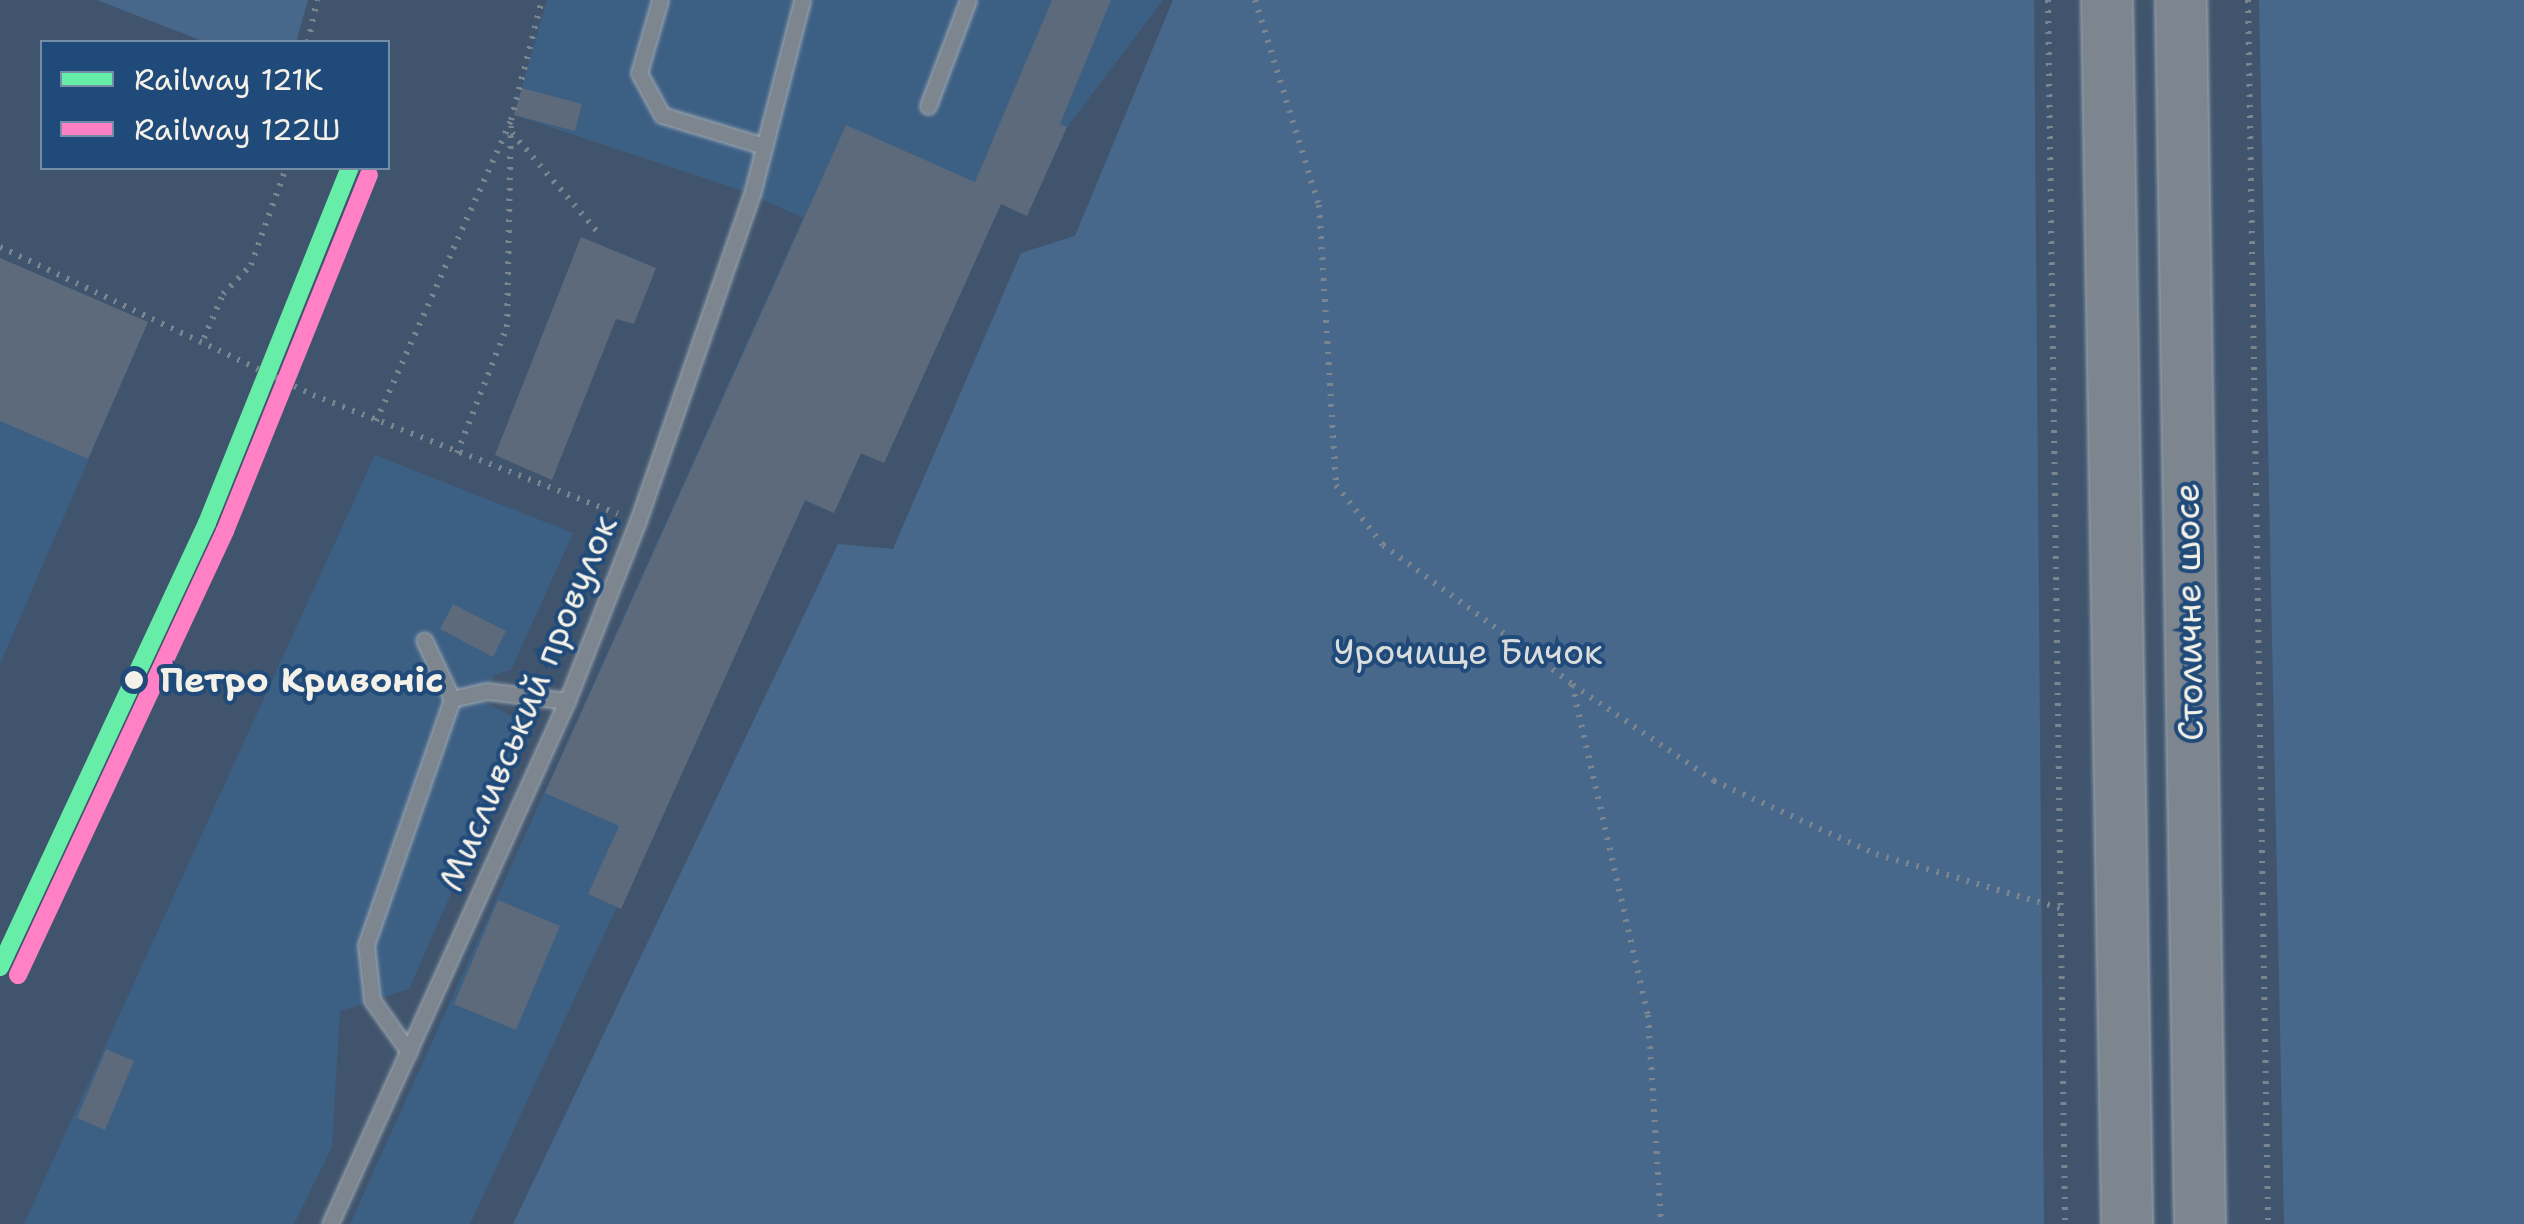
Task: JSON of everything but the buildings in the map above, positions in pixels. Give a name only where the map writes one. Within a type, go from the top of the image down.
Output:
[{"type":"highway","name":"Столичне шосе","points":[[2107,0],[2127,1224]]},
{"type":"highway","name":"Столичне шосе","points":[[2181,0],[2200,1224]]},
{"type":"lane","points":[[660,0],[639,73],[662,115],[764,146]]},
{"type":"lane","name":"Мисливський провулок","points":[[330,1224],[568,701],[638,521],[752,194],[802,0]]},
{"type":"lane","points":[[928,106],[968,0]]},
{"type":"lane","points":[[409,1052],[372,1000],[366,945],[452,699],[424,640]]},
{"type":"lane","points":[[452,699],[487,691],[568,701]]},
{"type":"path","points":[[308,40],[316,0]]},
{"type":"path","points":[[376,421],[512,120],[542,0]]},
{"type":"path","points":[[1255,0],[1319,205],[1336,485],[1383,545],[1572,684],[1714,780],[1876,854],[2060,908]]},
{"type":"path","points":[[2048,0],[2065,1224]]},
{"type":"path","points":[[2248,0],[2268,1224]]},
{"type":"path","points":[[457,453],[507,327],[512,120]]},
{"type":"path","points":[[512,132],[597,231]]},
{"type":"path","points":[[204,338],[222,294],[251,265],[285,170]]},
{"type":"path","points":[[0,247],[204,338],[258,370],[376,421],[638,521]]},
{"type":"path","points":[[1572,684],[1648,1014],[1660,1224]]},
{"type":"shaded area","points":[[547,0],[1163,0],[1067,127],[1027,216],[1001,204],[884,463],[861,454],[834,513],[805,501],[470,1224],[350,1224],[803,218],[752,194],[514,115]]},
{"type":"shaded area","points":[[0,258],[148,322],[0,664]]},
{"type":"shaded area","points":[[375,455],[573,533],[511,670],[494,675],[482,701],[526,723],[409,989],[340,1011],[332,1147],[294,1224],[24,1224]]},
{"type":"green space","points":[[97,0],[308,0],[297,40],[200,40]]},
{"type":"green space","name":"Урочище Бичок","points":[[1173,0],[2034,0],[2044,1224],[513,1224],[838,544],[893,549],[1021,253],[1075,236]]},
{"type":"green space","points":[[2259,0],[2524,0],[2524,1224],[2284,1224]]},
{"type":"rail line","name":"121К","points":[[0,967],[207,523],[349,170]]},
{"type":"rail line","name":"122Ш","points":[[18,975],[225,531],[369,175]]},
{"type":"place","name":"Петро Кривоніс","points":[[134,680]]}]
